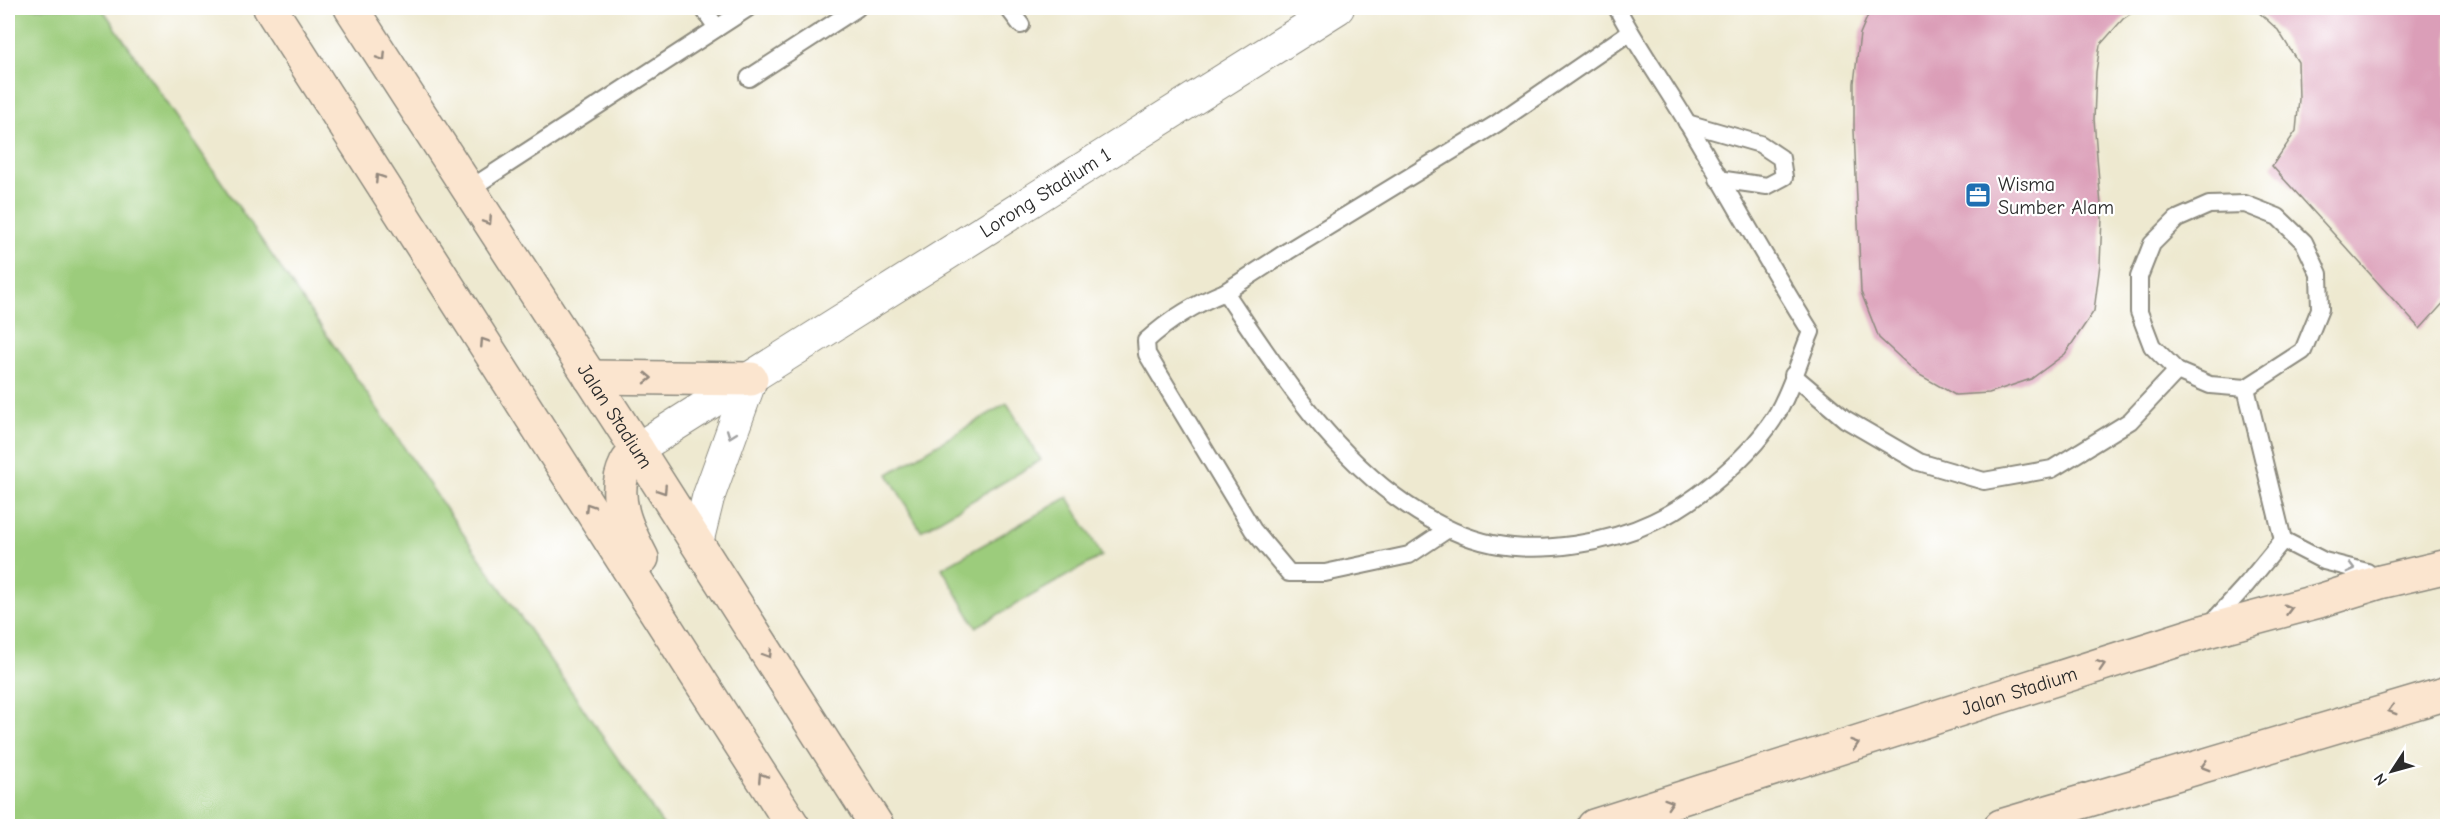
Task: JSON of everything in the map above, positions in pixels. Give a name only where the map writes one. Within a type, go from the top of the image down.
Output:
[{"type":"street","points":[[270,8],[793,826]]},
{"type":"street","name":"Jalan Stadium","points":[[351,8],[637,449],[877,826]]},
{"type":"street","name":"Lorong Stadium 1","points":[[637,449],[1338,8]]},
{"type":"street","points":[[590,377],[751,379],[708,498],[697,543]]},
{"type":"street","points":[[637,449],[625,465],[620,490],[622,511],[624,522],[653,581],[658,614]]},
{"type":"street","name":"Jalan Stadium","points":[[1594,826],[2203,632],[2380,582],[2448,566]]},
{"type":"street","points":[[2001,826],[2448,693]]},
{"type":"lane","points":[[704,8],[717,28]]},
{"type":"lane","points":[[468,190],[748,8]]},
{"type":"lane","points":[[749,78],[857,8]]},
{"type":"lane","points":[[1008,8],[1021,25]]},
{"type":"lane","points":[[1225,292],[1278,373],[1357,466],[1407,505],[1448,529],[1493,544],[1544,548],[1601,539],[1653,522],[1702,492],[1743,457],[1778,412],[1811,332],[1718,179],[1688,123],[1629,32],[1617,8]]},
{"type":"lane","points":[[1448,529],[1409,555],[1325,573],[1289,573],[1253,530],[1147,354],[1146,341],[1158,330],[1225,292],[1496,124],[1629,32]]},
{"type":"lane","points":[[1688,123],[1760,144],[1780,158],[1784,177],[1767,186],[1718,179]]},
{"type":"lane","points":[[2245,204],[2278,217],[2304,242],[2319,274],[2320,309],[2302,351],[2246,388],[2210,385],[2177,371],[2152,346],[2139,312],[2139,277],[2152,244],[2177,219],[2209,205],[2245,204]]},
{"type":"lane","points":[[1793,375],[1845,419],[1919,462],[1984,481],[2052,469],[2130,421],[2177,371]]},
{"type":"lane","points":[[2246,388],[2283,540],[2324,561],[2367,572],[2380,582]]},
{"type":"lane","points":[[2203,632],[2283,540]]},
{"type":"green space","points":[[8,8],[102,8],[664,826],[8,826]]},
{"type":"green space","points":[[1007,403],[1041,460],[921,531],[888,474]]},
{"type":"green space","points":[[1068,497],[1102,556],[976,627],[942,568]]},
{"type":"building","name":"Wisma Sumber Alam","points":[[1871,8],[2139,8],[2123,19],[2100,45],[2096,72],[2094,119],[2102,218],[2100,264],[2094,311],[2065,354],[2031,379],[1989,393],[1955,395],[1918,374],[1879,338],[1861,292],[1854,130],[1854,83],[1860,34]]},
{"type":"building","points":[[2254,8],[2448,8],[2448,298],[2420,329],[2272,166],[2296,131],[2299,99],[2298,62],[2278,30]]},
{"type":"place","name":"Wisma Sumber Alam","points":[[1978,195]]}]
